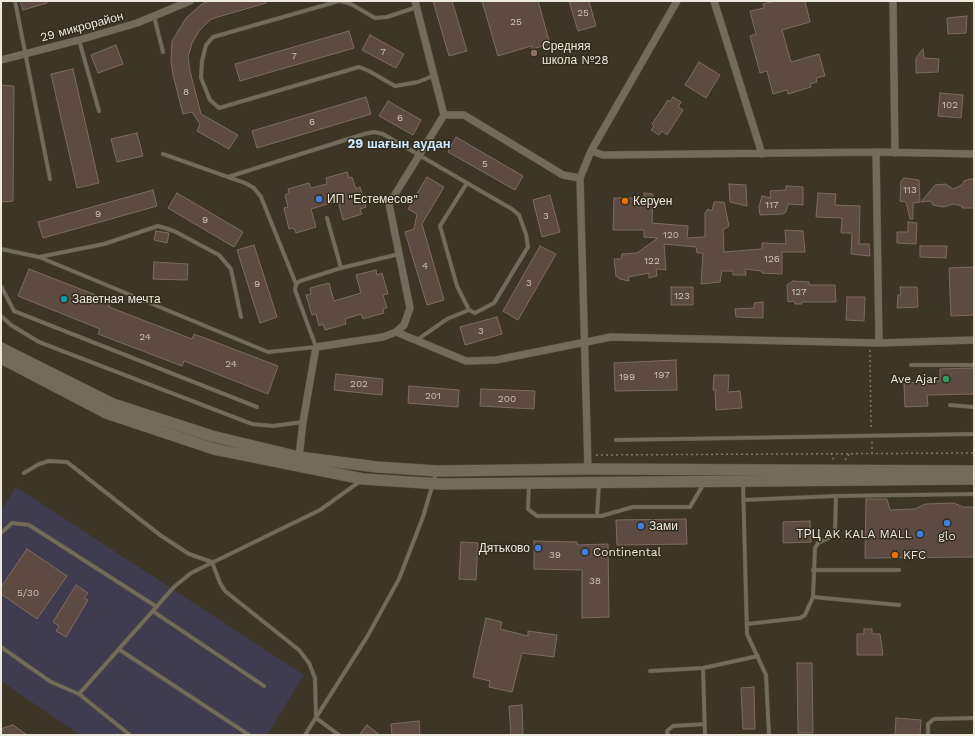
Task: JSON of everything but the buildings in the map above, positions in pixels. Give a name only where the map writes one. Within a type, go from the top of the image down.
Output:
[{"type":"main road","points":[[1,348],[113,404],[212,436],[363,479],[432,483],[743,482],[974,479]]},
{"type":"main road","points":[[1,358],[106,413],[214,449],[299,461],[377,468],[437,470],[588,469],[974,471]]},
{"type":"main road","points":[[588,469],[594,483]]},
{"type":"street","name":"29 микрорайон","points":[[1,60],[79,40],[154,16],[190,1]]},
{"type":"street","points":[[588,469],[580,178],[591,151],[677,1]]},
{"type":"street","points":[[714,1],[762,154]]},
{"type":"street","points":[[893,1],[895,153]]},
{"type":"street","points":[[299,461],[303,422],[316,347],[383,337],[396,332],[404,325],[410,308],[389,204],[444,115],[416,4]]},
{"type":"street","points":[[444,115],[464,115],[563,175],[580,178]]},
{"type":"street","points":[[591,151],[603,155],[876,152],[974,154]]},
{"type":"street","points":[[876,152],[880,343]]},
{"type":"street","points":[[396,332],[466,361],[496,360],[611,337],[880,343],[974,340]]},
{"type":"lane","points":[[15,1],[50,179]]},
{"type":"lane","points":[[416,4],[387,17],[375,18],[351,4],[340,1],[214,37],[206,45],[202,62],[201,78],[210,100],[219,108],[359,67],[395,86],[418,82],[435,75]]},
{"type":"lane","points":[[154,16],[163,52]]},
{"type":"lane","points":[[79,40],[100,111]]},
{"type":"lane","points":[[228,177],[374,132],[382,134],[418,155],[467,183],[512,209],[519,215],[526,234],[528,247],[494,303],[475,313],[469,310],[457,286],[440,226],[467,183]]},
{"type":"lane","points":[[1,249],[39,257],[268,352],[316,347],[295,290],[296,284],[261,197],[254,188],[228,177],[163,154]]},
{"type":"lane","points":[[327,218],[341,268]]},
{"type":"lane","points":[[39,257],[104,244],[158,226],[174,231],[219,254],[231,269],[241,317]]},
{"type":"lane","points":[[296,284],[300,281],[341,268],[400,254]]},
{"type":"lane","points":[[1,286],[14,311],[257,408]]},
{"type":"lane","points":[[417,340],[447,319],[469,310]]},
{"type":"lane","points":[[1,316],[11,325],[39,342],[252,424],[274,426],[303,422]]},
{"type":"lane","points":[[911,366],[974,365]]},
{"type":"lane","points":[[950,405],[974,408]]},
{"type":"lane","points":[[616,440],[974,434]]},
{"type":"lane","points":[[24,473],[39,464],[49,461],[67,462],[160,536],[189,554],[212,562],[220,583],[226,591],[299,650],[310,663],[315,678],[316,718]]},
{"type":"lane","points":[[305,735],[366,637],[399,579],[423,517],[437,470]]},
{"type":"lane","points":[[79,694],[154,612],[174,587],[191,573],[320,510],[363,479]]},
{"type":"lane","points":[[529,483],[528,509],[537,516],[597,516],[633,507],[690,507],[704,482]]},
{"type":"lane","points":[[743,482],[747,634],[766,675],[769,735]]},
{"type":"lane","points":[[594,483],[597,516]]},
{"type":"lane","points":[[743,500],[836,496],[974,494]]},
{"type":"lane","points":[[747,624],[803,617],[812,597],[816,545],[831,537],[835,531],[836,496]]},
{"type":"lane","points":[[1,533],[12,523],[29,525],[157,607]]},
{"type":"lane","points":[[813,570],[899,570]]},
{"type":"lane","points":[[812,597],[899,604]]},
{"type":"lane","points":[[154,612],[264,686]]},
{"type":"lane","points":[[1,647],[51,682],[79,694],[130,735]]},
{"type":"lane","points":[[120,650],[249,735]]},
{"type":"lane","points":[[650,671],[703,668],[758,656]]},
{"type":"lane","points":[[703,668],[706,735]]},
{"type":"lane","points":[[316,718],[339,735]]},
{"type":"lane","points":[[928,735],[928,724],[934,719],[974,718]]},
{"type":"lane","points":[[668,735],[668,731],[673,726],[705,724]]},
{"type":"path","points":[[870,342],[872,453]]},
{"type":"path","points":[[588,455],[974,453]]},
{"type":"shaded area","points":[[16,487],[304,675],[267,735],[80,735],[1,681],[1,510]]},
{"type":"place","name":"Средняя школа №28","points":[[534,53]]},
{"type":"place","name":"ИП \"Естемесов\"","points":[[319,199]]},
{"type":"place","name":"Керуен","points":[[625,201]]},
{"type":"place","name":"Заветная мечта","points":[[64,299]]},
{"type":"place","name":"Ave Ajar","points":[[946,379]]},
{"type":"place","name":"glo","points":[[947,523]]},
{"type":"place","name":"Зами","points":[[641,526]]},
{"type":"place","name":"ТРЦ AK KALA MALL","points":[[920,534]]},
{"type":"place","name":"Дятьково","points":[[538,548]]},
{"type":"place","name":"Continental","points":[[585,552]]},
{"type":"place","name":"KFC","points":[[895,555]]},
{"type":"district","name":"29 шағын аудан","points":[[399,144]]}]
